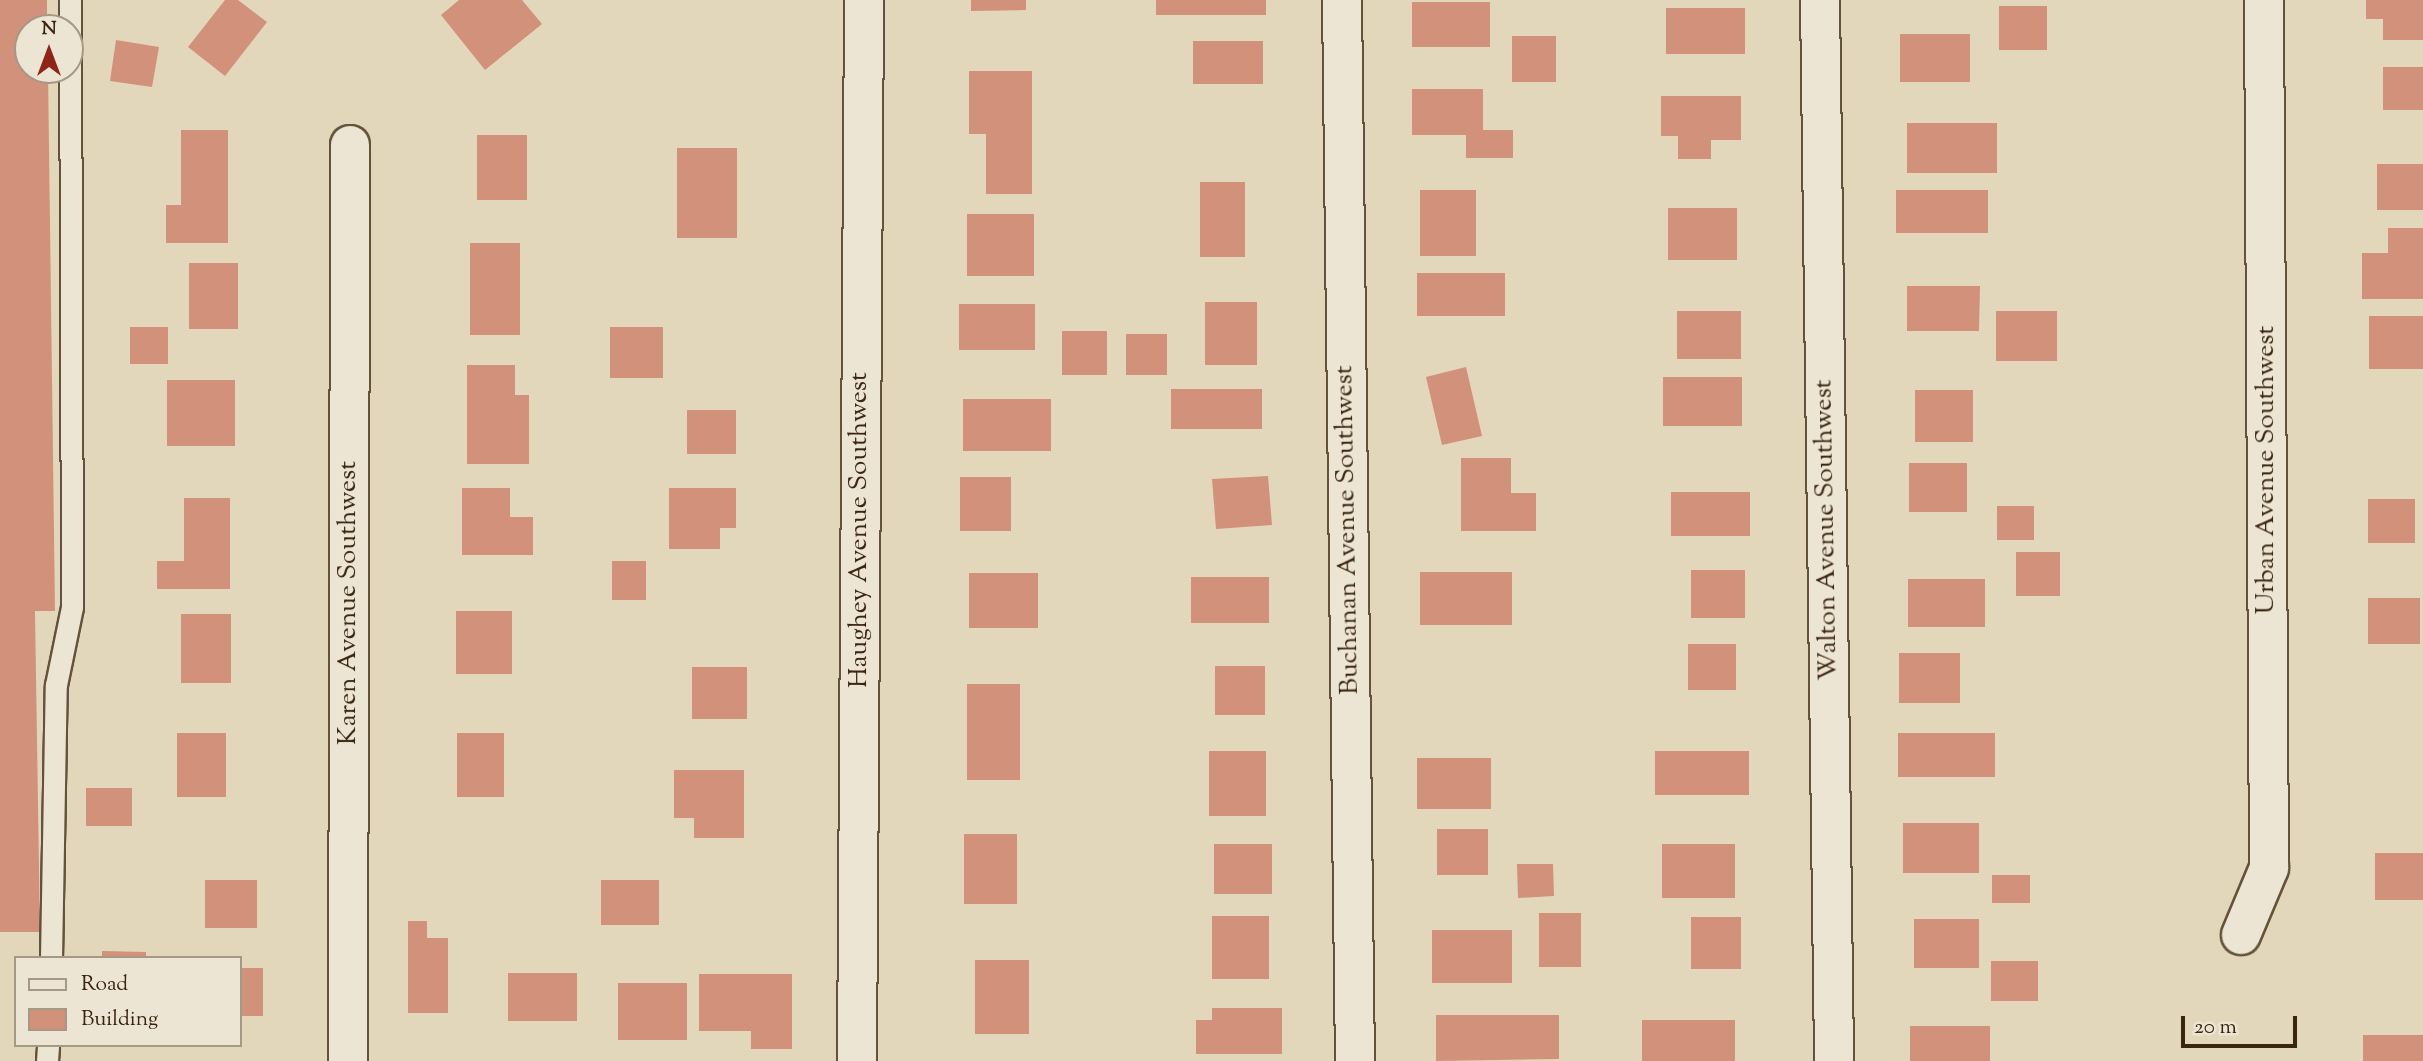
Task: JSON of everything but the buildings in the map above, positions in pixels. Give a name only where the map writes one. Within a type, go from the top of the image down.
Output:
[{"type":"street","name":"Haughey Avenue Southwest","points":[[857,1061],[864,0]]},
{"type":"street","name":"Buchanan Avenue Southwest","points":[[1342,0],[1355,1061]]},
{"type":"street","name":"Walton Avenue Southwest","points":[[1820,0],[1834,1061]]},
{"type":"street","name":"Urban Avenue Southwest","points":[[2241,935],[2269,868],[2263,0]]},
{"type":"street","name":"Karen Avenue Southwest","points":[[348,1061],[351,145]]},
{"type":"lane","points":[[51,956],[56,685],[72,607],[71,0]]}]
